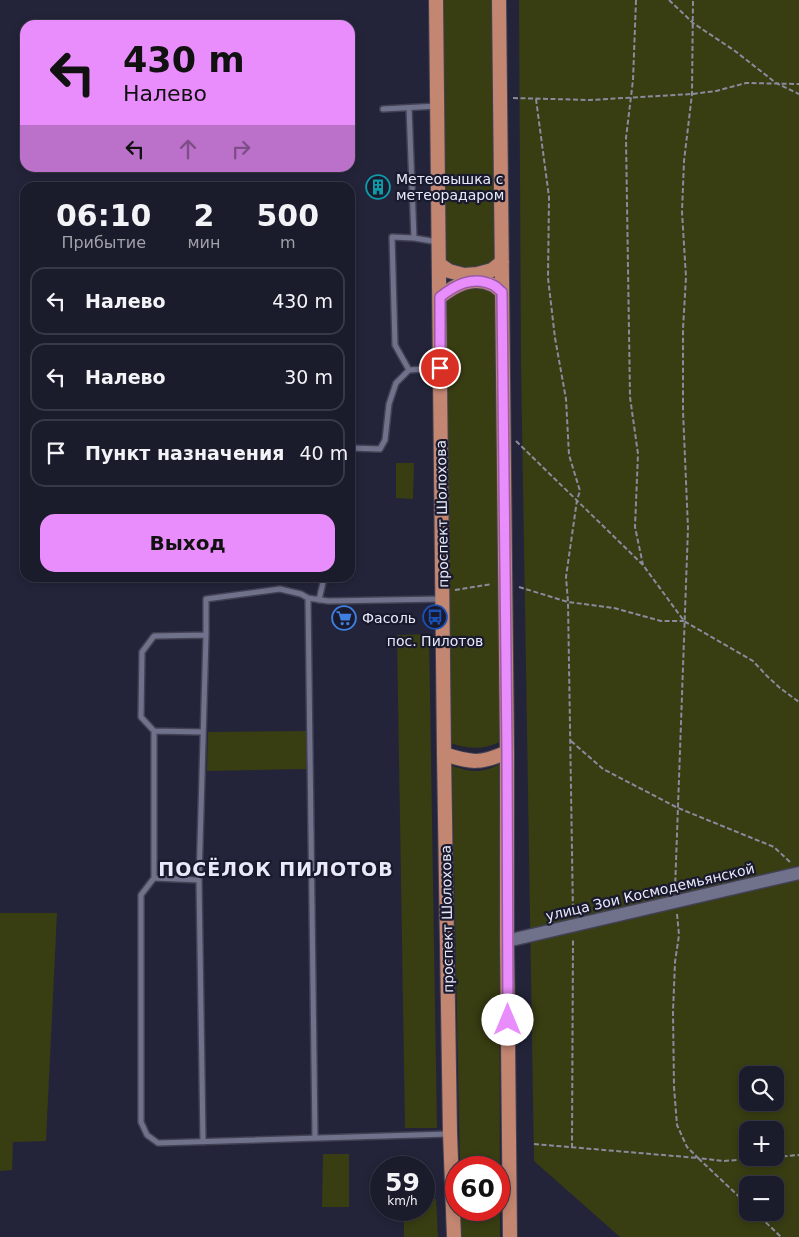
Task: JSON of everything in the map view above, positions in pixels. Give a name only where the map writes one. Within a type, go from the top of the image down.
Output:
[{"type":"main road","name":"проспект Шолохова","points":[[436,0],[444,754],[450,1134],[454,1237]]},
{"type":"main road","points":[[499,0],[510,1237]]},
{"type":"main road","points":[[439,264],[449,271],[470,275],[492,270],[502,262]]},
{"type":"main road","points":[[440,297],[451,288],[464,282],[478,280],[493,285],[502,292]]},
{"type":"main road","points":[[444,754],[469,761],[484,761],[507,752]]},
{"type":"street","name":"улица Зои Космодемьянской","points":[[507,941],[675,902],[796,869]]},
{"type":"lane","points":[[383,109],[437,106]]},
{"type":"lane","points":[[409,108],[414,238]]},
{"type":"lane","points":[[409,370],[395,345],[392,237],[439,242]]},
{"type":"lane","points":[[355,448],[380,449],[385,440],[389,404],[396,383],[409,370],[440,368]]},
{"type":"lane","points":[[319,600],[323,582]]},
{"type":"lane","points":[[203,1142],[199,880],[206,599],[280,589],[302,594],[308,598],[328,601],[443,596]]},
{"type":"lane","points":[[308,598],[315,1138]]},
{"type":"lane","points":[[206,635],[154,636],[142,652],[141,717],[154,731],[154,878],[141,895],[141,1122],[146,1134],[158,1143],[450,1134]]},
{"type":"lane","points":[[154,731],[203,732]]},
{"type":"lane","points":[[154,878],[199,880]]},
{"type":"path","points":[[636,0],[633,72],[626,138],[629,389],[638,454],[635,527],[643,566]]},
{"type":"path","points":[[669,0],[693,23],[735,51],[776,83],[799,93]]},
{"type":"path","points":[[693,0],[692,94],[684,161],[682,212],[686,277],[683,329],[683,410],[688,528],[675,902],[679,935],[675,962],[673,1003],[674,1087],[678,1125],[687,1147],[739,1197]]},
{"type":"path","points":[[500,98],[590,100],[692,94],[716,91],[746,82],[799,84]]},
{"type":"path","points":[[536,99],[549,197],[548,278],[555,338],[566,399],[569,455],[580,491],[576,500],[566,577],[573,925],[572,1148]]},
{"type":"path","points":[[504,428],[643,566],[684,621],[753,661],[780,688],[799,702]]},
{"type":"path","points":[[443,596],[505,582],[568,602],[614,608],[661,621],[684,621]]},
{"type":"path","points":[[570,740],[603,769],[678,808],[774,847],[796,869]]},
{"type":"path","points":[[534,1144],[723,1161],[739,1160]]},
{"type":"path","points":[[784,1156],[799,1155]]},
{"type":"path","points":[[764,1221],[781,1237]]},
{"type":"green space","points":[[442,0],[493,0],[496,260],[490,265],[463,270],[445,262]]},
{"type":"green space","points":[[519,0],[799,0],[799,1237],[620,1237],[534,1161],[521,363]]},
{"type":"green space","points":[[478,287],[491,291],[496,295],[500,742],[475,748],[450,743],[445,300],[465,288]]},
{"type":"green space","points":[[396,463],[414,463],[413,499],[396,498]]},
{"type":"green space","points":[[429,634],[437,1128],[405,1128],[397,635]]},
{"type":"green space","points":[[306,731],[306,769],[207,771],[208,732]]},
{"type":"green space","points":[[499,764],[500,1156],[460,1156],[452,766],[476,771]]},
{"type":"green space","points":[[0,913],[57,913],[46,1141],[13,1142],[12,1170],[0,1171]]},
{"type":"green space","points":[[323,1154],[349,1154],[349,1207],[322,1207]]},
{"type":"green space","points":[[436,1199],[438,1237],[404,1237],[404,1221],[435,1221]]},
{"type":"green space","points":[[461,1221],[500,1221],[500,1237],[461,1237]]},
{"type":"place","name":"Метеовышка с метеорадаром","points":[[378,187]]},
{"type":"place","name":"пос. Пилотов","points":[[435,617]]},
{"type":"place","name":"Фасоль","points":[[344,618]]},
{"type":"district","name":"ПОСЁЛОК ПИЛОТОВ","points":[[276,869]]},
{"type":"route","points":[[440,368],[440,297],[451,288],[464,282],[478,280],[493,285],[502,292],[508,1020]]}]
